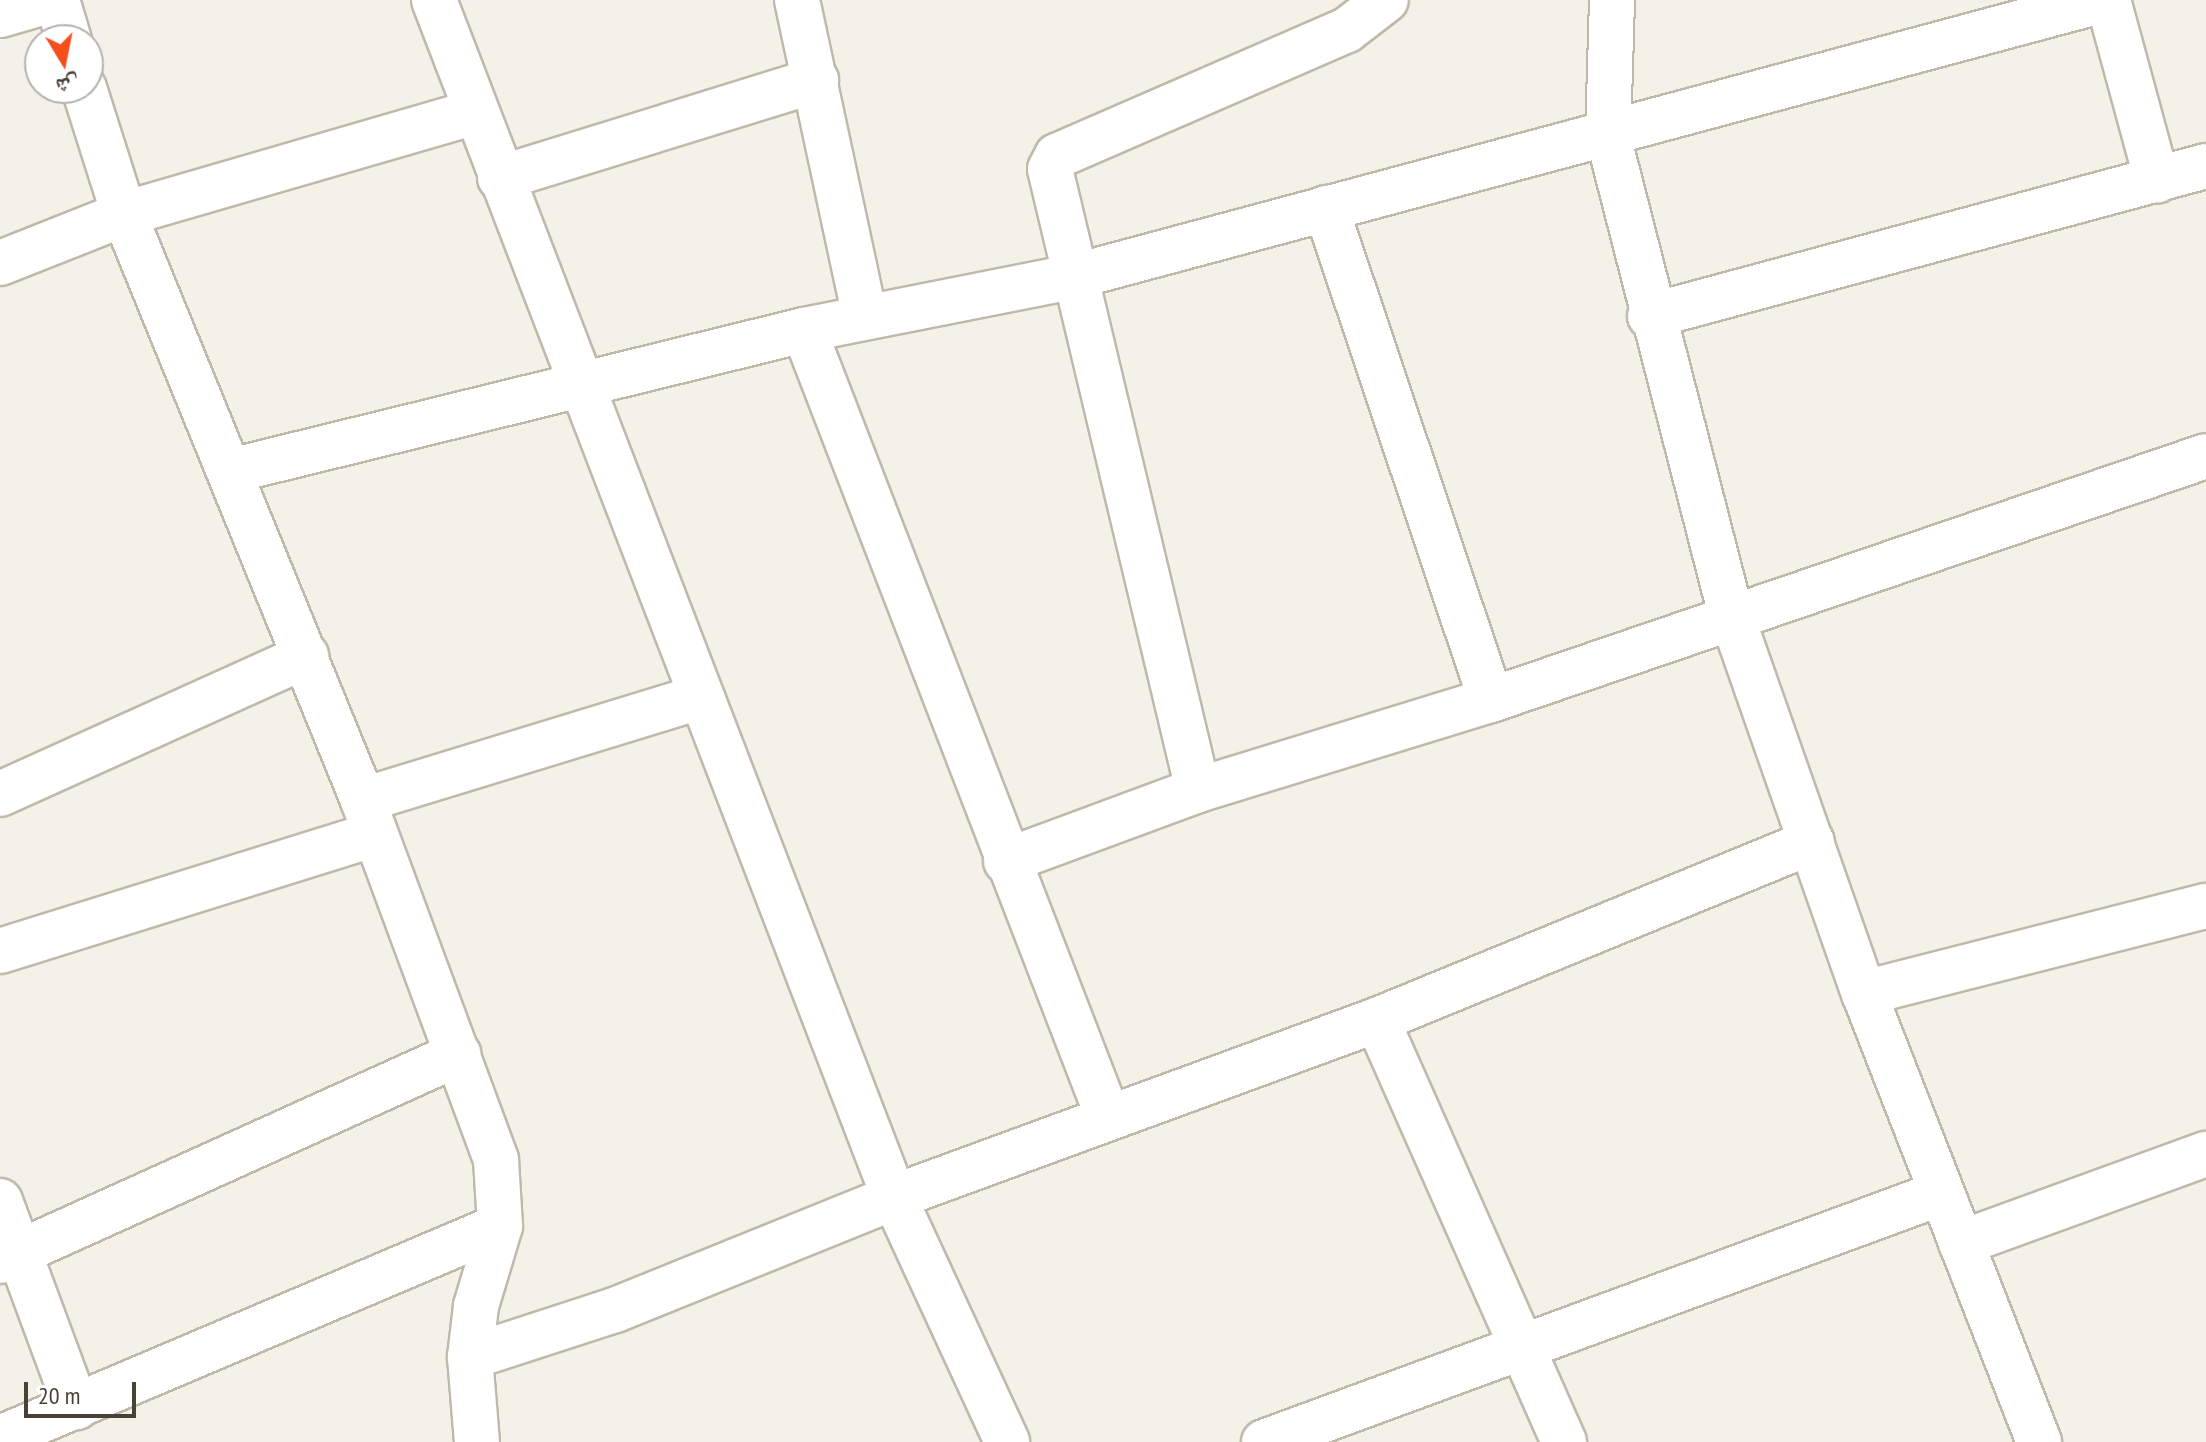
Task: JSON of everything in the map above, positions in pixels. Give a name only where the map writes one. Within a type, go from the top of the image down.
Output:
[{"type":"street","points":[[0,15],[54,0],[63,24]]},
{"type":"street","points":[[434,0],[500,178],[583,383],[697,698],[894,1197],[1007,1442]]},
{"type":"street","points":[[797,0],[865,317]]},
{"type":"street","points":[[1198,790],[1050,177],[1057,156],[1347,30],[1386,0]]},
{"type":"street","points":[[1612,0],[1608,136],[1650,316],[1731,614],[1864,993],[2039,1442]]},
{"type":"street","points":[[230,471],[804,330],[1076,276],[1608,136],[2106,0],[2157,180]]},
{"type":"street","points":[[500,178],[816,80]]},
{"type":"street","points":[[89,104],[124,214],[306,656],[496,1160],[500,1226],[470,1357],[477,1442]]},
{"type":"street","points":[[0,263],[124,214],[475,112]]},
{"type":"street","points":[[1650,316],[2206,166]]},
{"type":"street","points":[[1326,208],[1491,700]]},
{"type":"street","points":[[804,330],[1006,861],[1108,1117]]},
{"type":"street","points":[[1006,861],[1198,790],[1491,700],[1731,614],[2206,456]]},
{"type":"street","points":[[0,794],[306,656]]},
{"type":"street","points":[[0,951],[697,698]]},
{"type":"street","points":[[470,1357],[615,1310],[894,1197],[1377,1020],[1812,842]]},
{"type":"street","points":[[1864,993],[2206,906]]},
{"type":"street","points":[[1377,1020],[1564,1442]]},
{"type":"street","points":[[9,1257],[458,1054]]},
{"type":"street","points":[[1961,1243],[2206,1154]]},
{"type":"street","points":[[1264,1442],[1521,1343],[1941,1193]]},
{"type":"street","points":[[0,1201],[9,1257],[76,1407]]},
{"type":"street","points":[[0,1438],[500,1226]]}]
